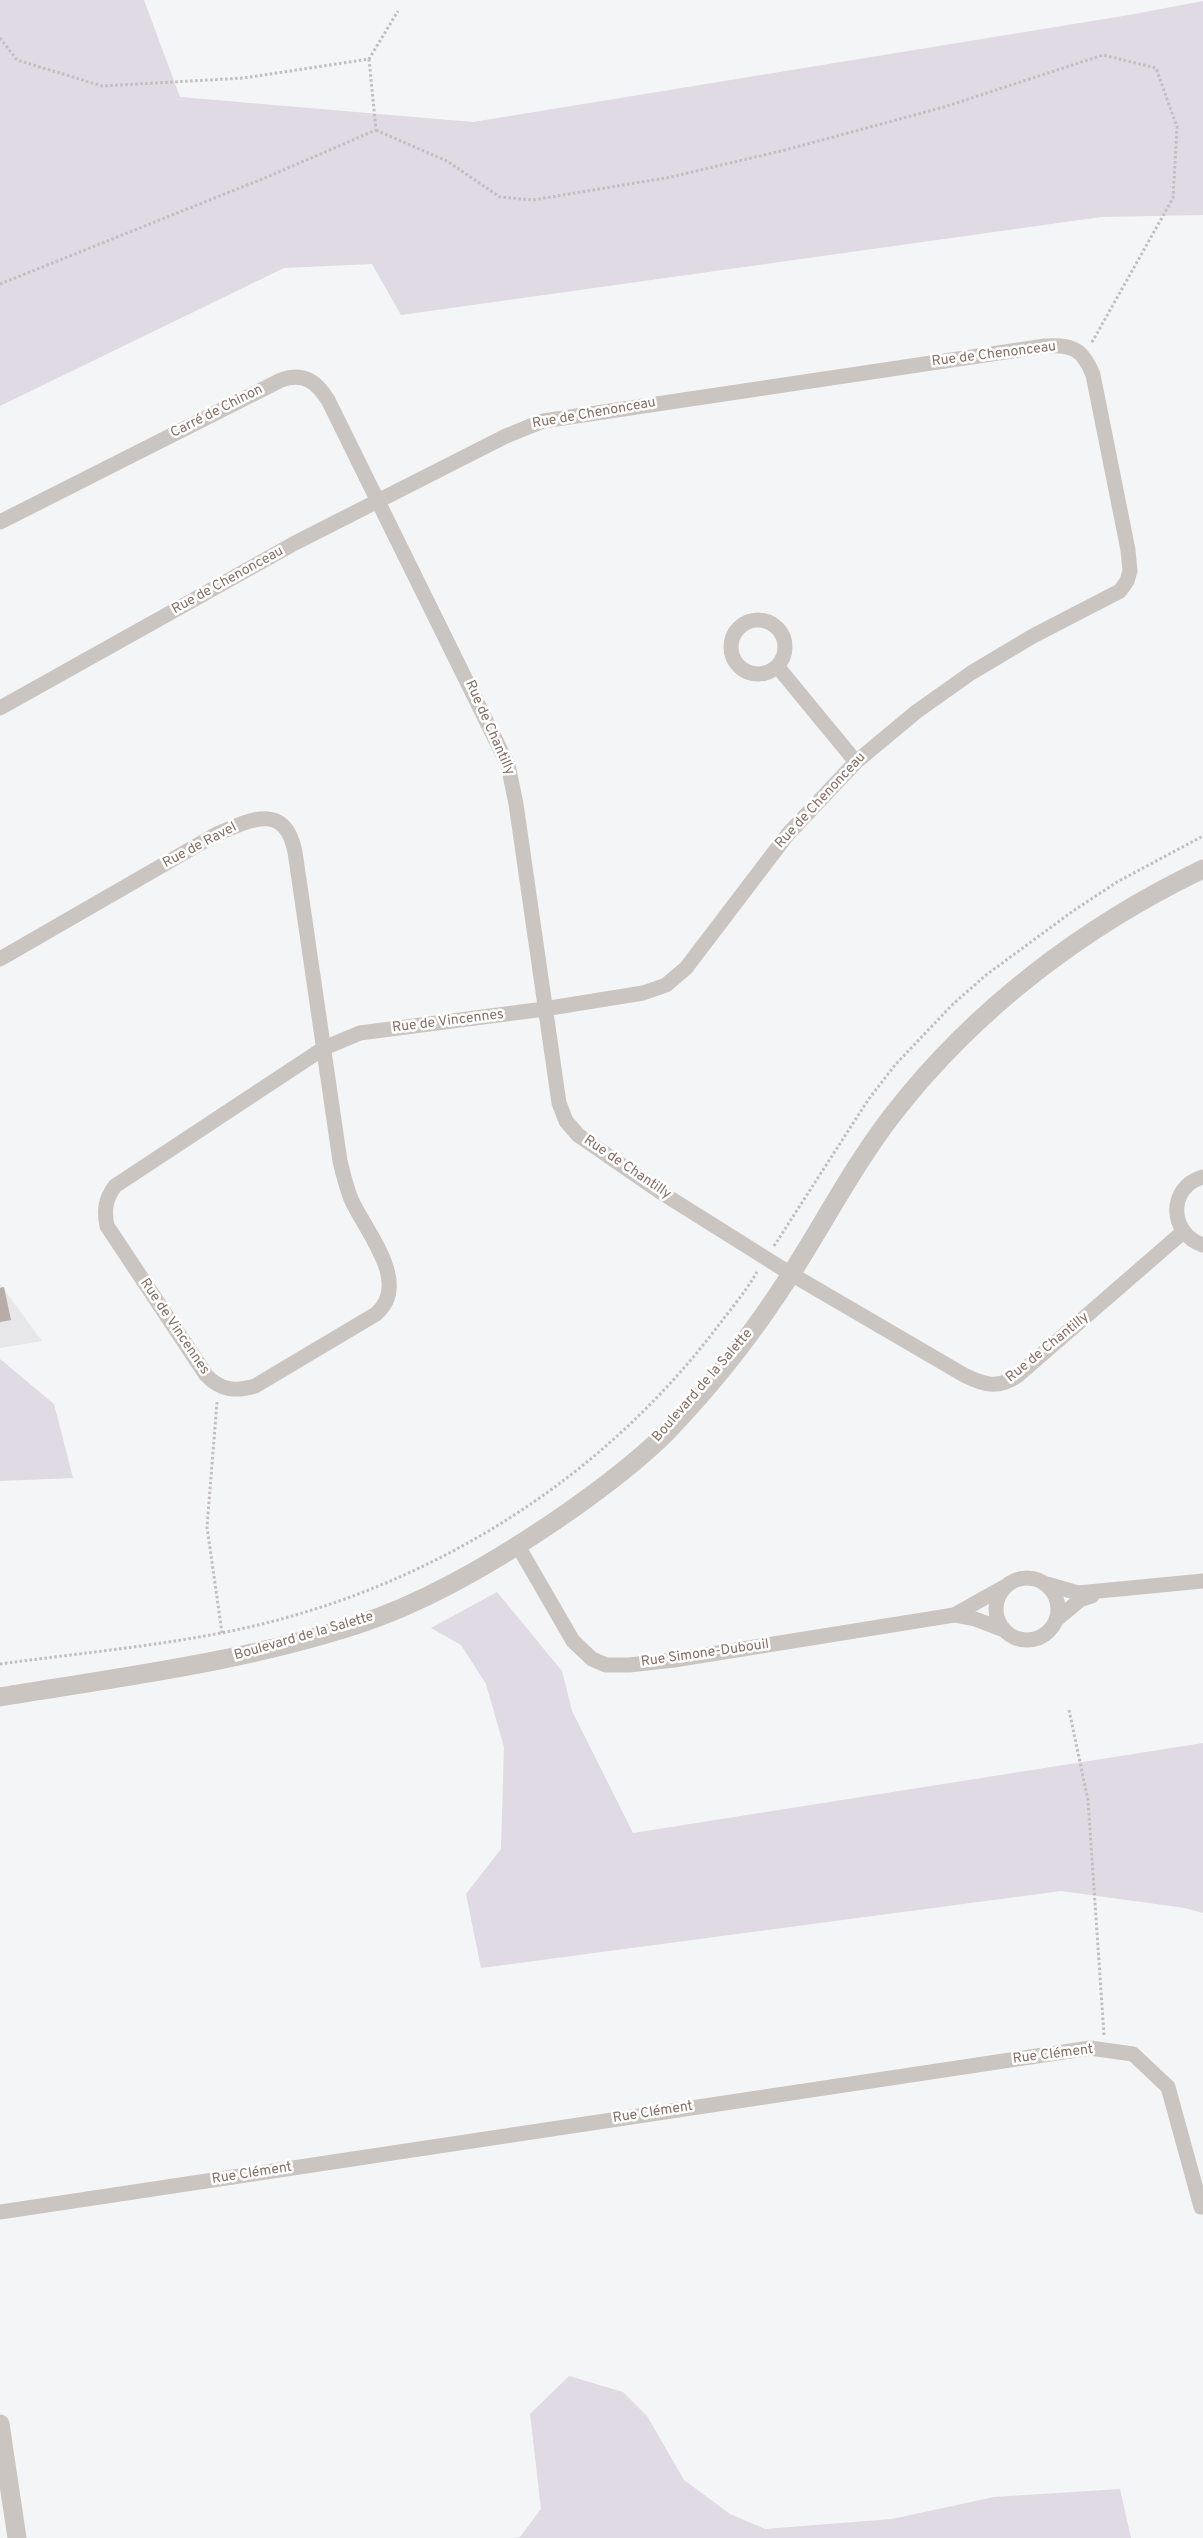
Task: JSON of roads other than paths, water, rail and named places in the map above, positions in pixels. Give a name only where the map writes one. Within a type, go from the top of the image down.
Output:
[{"type":"street","name":"Rue de Chenonceau","points":[[0,708],[295,543],[518,430],[543,420],[1045,346],[1073,349],[1084,356],[1088,362],[1095,386],[1128,550],[1130,571],[1128,582],[1120,591],[1033,636],[971,673],[916,712],[856,762],[788,834],[686,968],[666,985],[643,993],[544,1009]]},
{"type":"street","name":"Carré de Chinon","points":[[0,522],[281,380],[295,376],[312,381],[324,392],[380,500]]},
{"type":"street","name":"Rue de Chantilly","points":[[380,500],[508,765],[516,804],[559,1103],[566,1121],[578,1135],[662,1193],[791,1274],[964,1375],[977,1382],[995,1386],[1008,1382],[1017,1376],[1183,1232]]},
{"type":"street","points":[[777,666],[856,762]]},
{"type":"street","name":"Rue de Ravel","points":[[0,959],[216,835],[241,823],[258,819],[271,819],[287,828],[292,837],[324,1048]]},
{"type":"street","name":"Boulevard de la Salette","points":[[0,1697],[239,1657],[362,1623],[424,1596],[518,1546],[614,1479],[661,1437],[732,1356],[769,1308],[862,1158],[893,1114],[951,1048],[1009,994],[1075,943],[1138,903],[1203,869]]},
{"type":"street","name":"Rue de Vincennes","points":[[324,1048],[344,1180],[351,1199],[388,1270],[389,1296],[384,1307],[376,1314],[255,1386],[234,1390],[223,1388],[213,1383],[206,1375],[113,1237],[105,1217],[108,1195],[115,1186],[324,1048],[360,1033],[544,1009]]},
{"type":"street","points":[[1203,1177],[1188,1184],[1177,1202],[1178,1223],[1183,1232],[1191,1240],[1203,1245]]},
{"type":"street","name":"Rue Simone-Dubouil","points":[[518,1546],[573,1641],[592,1660],[606,1664],[629,1665],[674,1660],[954,1615],[1024,1577],[1031,1577],[1078,1593],[1103,1593],[1203,1581]]},
{"type":"street","points":[[1045,1583],[1055,1594],[1058,1603],[1056,1620]]},
{"type":"street","points":[[1004,1587],[999,1593],[995,1607],[998,1623],[1004,1630]]},
{"type":"street","name":"Rue Simone-Dubouil","points":[[954,1615],[974,1619],[1004,1630],[1019,1639],[1037,1639],[1052,1628],[1056,1620],[1080,1600],[1103,1593]]},
{"type":"street","name":"Rue Clément","points":[[0,2212],[1090,2048],[1133,2054],[1168,2087],[1202,2211]]},
{"type":"street","points":[[0,2424],[17,2538]]}]
